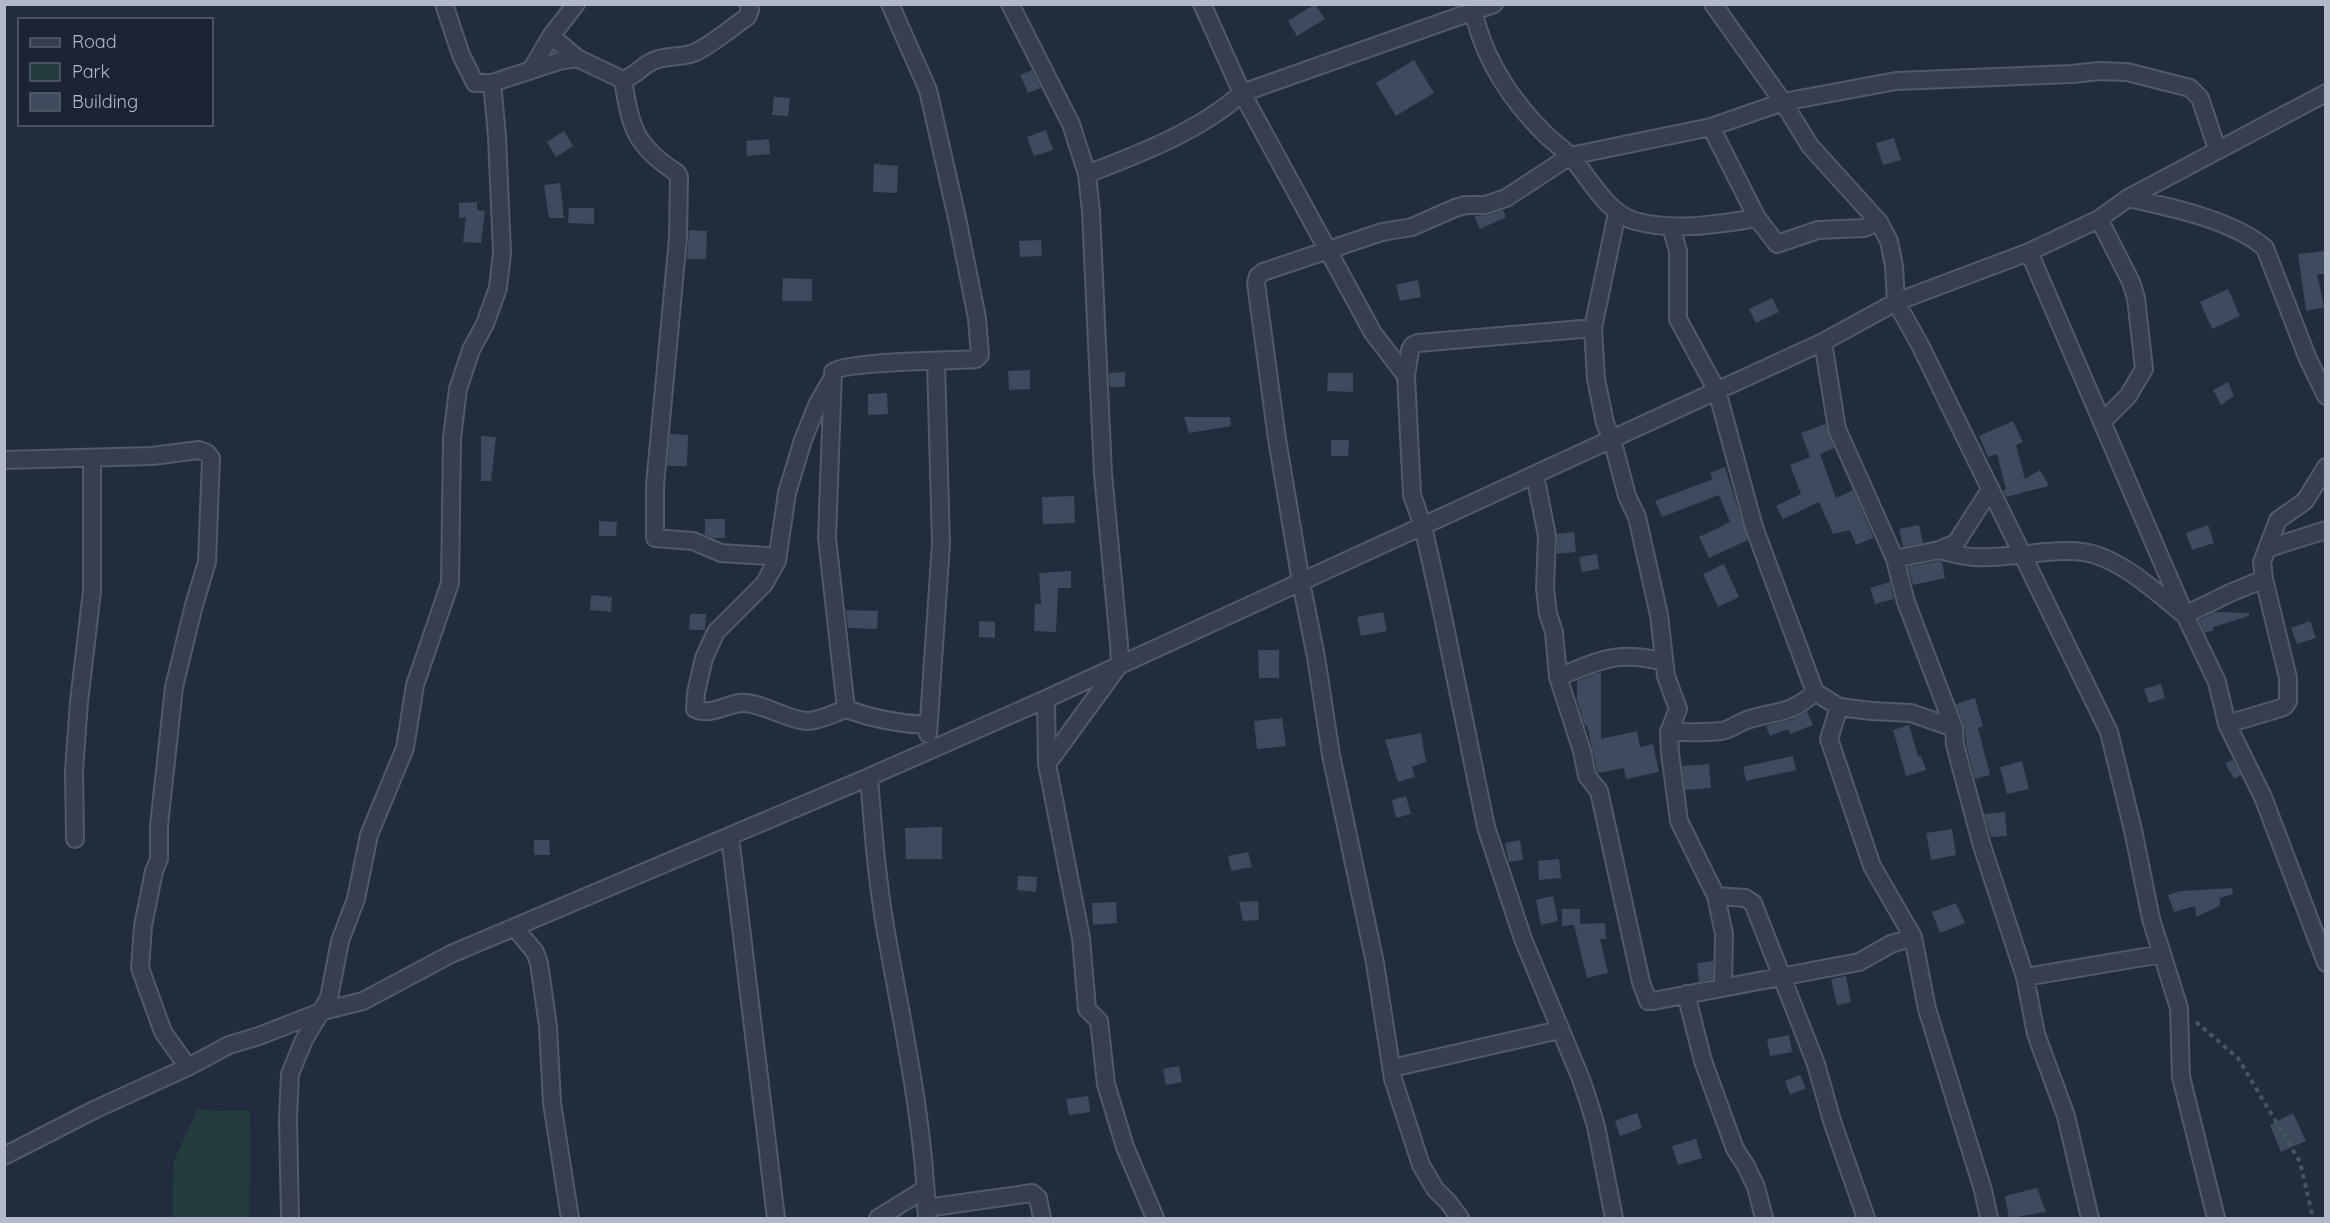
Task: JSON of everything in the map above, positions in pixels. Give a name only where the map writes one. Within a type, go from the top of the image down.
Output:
[{"type":"street","points":[[444,4],[461,55],[475,83],[492,83],[559,61],[577,58]]},
{"type":"street","points":[[531,70],[551,36],[576,4]]},
{"type":"street","points":[[551,36],[577,58],[623,80],[635,75],[650,62],[665,56],[680,57],[696,52],[747,18],[750,10],[748,4]]},
{"type":"street","points":[[846,709],[827,538],[833,372],[837,369],[864,365],[978,358],[976,318],[957,218],[928,90],[890,4]]},
{"type":"street","points":[[1010,4],[1071,124],[1087,174],[1091,212],[1103,474],[1120,664],[1047,764]]},
{"type":"street","points":[[1202,4],[1242,93],[1372,333],[1406,376]]},
{"type":"street","points":[[1087,174],[1164,142],[1228,106],[1242,93],[1472,8],[1494,4]]},
{"type":"street","points":[[1713,4],[1783,102],[1810,146],[1879,222],[1889,241],[1894,266],[1896,302],[1920,345],[2109,732],[2133,830],[2151,919],[2179,1008],[2181,1077],[2216,1218]]},
{"type":"street","points":[[1472,8],[1492,63],[1508,92],[1545,134],[1570,156],[1617,213],[1635,221],[1671,226],[1714,224],[1757,218]]},
{"type":"street","points":[[1460,1218],[1435,1190],[1421,1165],[1403,1114],[1392,1068],[1375,963],[1331,754],[1316,657],[1276,439],[1256,283],[1258,276],[1263,272],[1329,252],[1382,232],[1412,227],[1455,208],[1485,205],[1506,198],[1570,156],[1711,128],[1783,102],[1896,81],[2099,71],[2127,72],[2190,88],[2196,93],[2200,98],[2217,149]]},
{"type":"street","points":[[623,80],[629,114],[637,136],[646,149],[677,172],[679,177],[678,238],[656,485],[655,538],[693,541],[721,553],[766,556],[777,561]]},
{"type":"street","points":[[290,1218],[288,1119],[290,1074],[304,1040],[323,1011],[332,987],[334,963],[356,899],[369,835],[405,748],[415,685],[450,583],[452,438],[458,389],[471,350],[485,324],[498,288],[502,253],[497,136],[492,83]]},
{"type":"street","points":[[4,1156],[229,1045],[323,1011],[363,1001],[451,954],[869,777],[1046,699],[1823,342],[1896,302],[2030,252],[2099,219],[2128,198],[2325,93]]},
{"type":"street","points":[[1711,128],[1757,218],[1777,244],[1818,230],[1854,230],[1879,222]]},
{"type":"street","points":[[2128,198],[2214,221],[2256,240],[2265,248],[2308,359],[2325,396]]},
{"type":"street","points":[[1617,213],[1593,328],[1594,364],[1601,410],[1612,439],[1627,496],[1635,509],[1659,615],[1669,688],[1678,709],[1669,732],[1679,821],[1716,896],[1724,934],[1723,987]]},
{"type":"street","points":[[2099,219],[2131,282],[2136,298],[2144,369],[2128,396],[2102,422]]},
{"type":"street","points":[[1671,226],[1678,251],[1678,319],[1717,391],[1754,527],[1815,692],[1839,707],[1911,713],[1954,728]]},
{"type":"street","points":[[2030,252],[2185,615],[2217,682],[2227,724],[2263,797],[2325,963]]},
{"type":"street","points":[[1593,328],[1418,343],[1410,350],[1406,376],[1412,495],[1423,526],[1486,827],[1523,939],[1581,1079],[1594,1118],[1614,1218]]},
{"type":"street","points":[[1823,342],[1837,429],[1895,559],[1906,602],[1954,728],[1955,745],[1982,846],[2025,977],[2036,1034],[2066,1116],[2090,1218]]},
{"type":"street","points":[[929,750],[928,724],[940,544],[936,362]]},
{"type":"street","points":[[833,379],[818,403],[803,440],[787,493],[777,561],[764,584],[716,632],[704,658],[694,703],[695,709],[700,712],[710,711],[744,704],[805,721],[816,720],[846,709],[871,718],[906,724],[928,724]]},
{"type":"street","points":[[4,460],[152,456],[199,450],[207,453],[211,458],[207,562],[174,687],[160,814],[159,859],[154,871],[143,926],[140,968],[163,1032],[188,1066]]},
{"type":"street","points":[[75,839],[74,771],[79,702],[92,591],[92,459]]},
{"type":"street","points":[[2227,724],[2281,708],[2288,701],[2288,678],[2262,562],[2278,520],[2305,501],[2325,467]]},
{"type":"street","points":[[1535,475],[1547,536],[1545,588],[1548,614],[1554,632],[1558,677],[1582,751],[1587,776],[1599,791],[1645,996],[1648,1000],[1653,1001],[1859,962],[1891,944],[1913,937]]},
{"type":"street","points":[[1895,559],[1939,550],[1956,543],[1990,490]]},
{"type":"street","points":[[2269,548],[2325,530]]},
{"type":"street","points":[[1939,550],[1976,558],[2082,552],[2097,555],[2140,579],[2185,615]]},
{"type":"street","points":[[2185,615],[2230,592],[2264,579]]},
{"type":"street","points":[[1558,677],[1617,656],[1647,658],[1664,662]]},
{"type":"street","points":[[1669,732],[1722,731],[1750,719],[1787,711],[1803,704],[1815,692]]},
{"type":"street","points":[[1046,699],[1047,764],[1081,938],[1087,1009],[1099,1021],[1106,1084],[1125,1147],[1155,1218]]},
{"type":"street","points":[[1839,707],[1829,739],[1872,866],[1913,937],[1927,1009],[1983,1190],[1989,1218]]},
{"type":"street","points":[[869,777],[878,879],[917,1103],[927,1213],[1032,1193],[1038,1198],[1042,1218]]},
{"type":"street","points":[[730,836],[776,1218]]},
{"type":"street","points":[[1716,896],[1741,897],[1753,903],[1816,1064],[1832,1121],[1866,1218]]},
{"type":"street","points":[[514,928],[535,952],[539,963],[548,1026],[552,1103],[570,1218]]},
{"type":"street","points":[[2025,977],[2162,954]]},
{"type":"street","points":[[1686,994],[1703,1061],[1735,1149],[1756,1187],[1764,1218]]},
{"type":"street","points":[[1392,1068],[1559,1030]]},
{"type":"street","points":[[878,1218],[926,1190]]},
{"type":"path","points":[[2179,1008],[2238,1058],[2300,1162],[2313,1218]]},
{"type":"green space","points":[[197,1110],[250,1111],[249,1218],[172,1218],[174,1161]]},
{"type":"building","points":[[1315,4],[1325,19],[1297,36],[1288,21]]},
{"type":"building","points":[[1414,60],[1434,93],[1396,116],[1376,83]]},
{"type":"building","points":[[1032,70],[1041,88],[1028,93],[1020,75]]},
{"type":"building","points":[[774,97],[790,98],[788,116],[772,115]]},
{"type":"building","points":[[1046,130],[1053,150],[1034,156],[1027,137]]},
{"type":"building","points":[[564,131],[573,146],[556,157],[547,142]]},
{"type":"building","points":[[1894,138],[1901,160],[1883,165],[1876,143]]},
{"type":"building","points":[[769,139],[770,154],[747,156],[746,141]]},
{"type":"building","points":[[874,164],[898,166],[897,193],[873,192]]},
{"type":"building","points":[[560,183],[564,218],[549,218],[544,185]]},
{"type":"building","points":[[477,202],[477,210],[485,211],[481,243],[463,242],[466,217],[459,218],[459,203]]},
{"type":"building","points":[[569,208],[594,208],[594,224],[568,223]]},
{"type":"building","points":[[1503,210],[1506,217],[1480,229],[1474,216],[1488,215]]},
{"type":"building","points":[[689,230],[707,231],[706,259],[687,259]]},
{"type":"building","points":[[1041,240],[1042,256],[1020,257],[1019,241]]},
{"type":"building","points":[[2324,251],[2325,274],[2317,274],[2324,307],[2306,311],[2298,254]]},
{"type":"building","points":[[783,278],[812,279],[812,301],[782,301]]},
{"type":"building","points":[[1418,280],[1421,297],[1400,301],[1396,285]]},
{"type":"building","points":[[2228,289],[2240,316],[2212,329],[2200,302]]},
{"type":"building","points":[[1772,298],[1779,312],[1756,323],[1749,309]]},
{"type":"building","points":[[1030,370],[1030,389],[1009,390],[1008,371]]},
{"type":"building","points":[[1125,372],[1125,387],[1110,387],[1109,373]]},
{"type":"building","points":[[1328,373],[1353,373],[1353,392],[1327,391]]},
{"type":"building","points":[[2228,382],[2234,396],[2221,405],[2213,390]]},
{"type":"building","points":[[887,393],[888,414],[868,415],[868,394]]},
{"type":"building","points":[[1184,417],[1230,417],[1231,426],[1189,433]]},
{"type":"building","points":[[2013,421],[2023,442],[2016,445],[2025,479],[2040,470],[2049,486],[2006,497],[1997,454],[1988,457],[1979,436]]},
{"type":"building","points":[[1825,424],[1834,448],[1820,454],[1836,498],[1853,490],[1872,534],[1873,538],[1856,545],[1850,530],[1833,534],[1819,502],[1783,519],[1776,506],[1801,494],[1790,465],[1810,457],[1801,433]]},
{"type":"building","points":[[670,434],[688,435],[687,466],[667,466]]},
{"type":"building","points":[[481,436],[496,437],[491,481],[481,481]]},
{"type":"building","points":[[1331,440],[1349,440],[1348,456],[1331,456]]},
{"type":"building","points":[[1725,467],[1748,540],[1709,558],[1699,537],[1730,522],[1719,495],[1662,517],[1655,501],[1713,479],[1710,473]]},
{"type":"building","points":[[1074,496],[1075,523],[1043,524],[1042,497]]},
{"type":"building","points":[[705,519],[725,519],[725,538],[712,538],[705,535]]},
{"type":"building","points":[[599,521],[617,522],[616,536],[599,536]]},
{"type":"building","points":[[1919,525],[1923,543],[1903,547],[1899,529]]},
{"type":"building","points":[[2208,525],[2214,543],[2192,550],[2186,533]]},
{"type":"building","points":[[1574,532],[1576,552],[1557,554],[1557,534]]},
{"type":"building","points":[[1597,554],[1599,569],[1582,572],[1579,557]]},
{"type":"building","points":[[1942,562],[1945,578],[1913,585],[1908,567]]},
{"type":"building","points":[[1724,564],[1739,597],[1718,607],[1703,574]]},
{"type":"building","points":[[1071,571],[1071,588],[1058,588],[1056,632],[1034,631],[1035,604],[1041,604],[1039,573]]},
{"type":"building","points":[[1890,582],[1894,599],[1875,604],[1870,588]]},
{"type":"building","points":[[591,595],[612,597],[611,612],[590,610]]},
{"type":"building","points":[[846,610],[878,611],[877,629],[848,628]]},
{"type":"building","points":[[1383,612],[1387,631],[1361,636],[1357,617]]},
{"type":"building","points":[[2215,612],[2249,613],[2249,616],[2213,627],[2214,630],[2205,633],[2199,620]]},
{"type":"building","points":[[690,614],[706,614],[705,630],[689,630]]},
{"type":"building","points":[[979,621],[995,622],[995,638],[979,637]]},
{"type":"building","points":[[2310,621],[2316,638],[2297,644],[2291,628]]},
{"type":"building","points":[[1258,650],[1279,650],[1279,678],[1259,678]]},
{"type":"building","points":[[1601,673],[1601,739],[1637,731],[1640,747],[1653,744],[1659,772],[1626,779],[1624,768],[1598,773],[1587,725],[1585,726],[1577,700],[1577,681]]},
{"type":"building","points":[[2161,684],[2165,698],[2149,703],[2144,689]]},
{"type":"building","points":[[1975,698],[1983,726],[1978,728],[1990,775],[1975,779],[1964,725],[1956,704]]},
{"type":"building","points":[[1807,711],[1813,725],[1790,734],[1788,729],[1770,736],[1766,726],[1793,719]]},
{"type":"building","points":[[1282,718],[1286,746],[1257,749],[1254,721]]},
{"type":"building","points":[[1909,725],[1918,756],[1921,756],[1926,770],[1906,776],[1893,730]]},
{"type":"building","points":[[1421,733],[1426,762],[1412,767],[1415,777],[1398,782],[1385,740]]},
{"type":"building","points":[[1793,756],[1796,770],[1746,781],[1743,767]]},
{"type":"building","points":[[2233,760],[2241,775],[2234,779],[2225,763]]},
{"type":"building","points":[[2022,761],[2029,789],[2007,794],[2000,767]]},
{"type":"building","points":[[1709,764],[1711,788],[1685,790],[1682,766]]},
{"type":"building","points":[[1406,796],[1411,814],[1396,818],[1392,800]]},
{"type":"building","points":[[2005,812],[2007,836],[1991,837],[1984,814]]},
{"type":"building","points":[[942,827],[942,859],[906,859],[905,828]]},
{"type":"building","points":[[1952,829],[1956,855],[1931,860],[1926,833]]},
{"type":"building","points":[[534,840],[549,840],[550,855],[534,855]]},
{"type":"building","points":[[1520,840],[1523,860],[1509,862],[1505,843]]},
{"type":"building","points":[[1248,852],[1252,867],[1231,871],[1228,856]]},
{"type":"building","points":[[1559,859],[1561,878],[1539,880],[1538,861]]},
{"type":"building","points":[[1018,876],[1037,877],[1036,892],[1017,890]]},
{"type":"building","points":[[2232,888],[2233,894],[2220,898],[2220,906],[2196,917],[2195,906],[2174,912],[2168,895],[2181,891]]},
{"type":"building","points":[[1553,896],[1558,921],[1541,925],[1536,900]]},
{"type":"building","points":[[1258,901],[1259,920],[1243,921],[1239,902]]},
{"type":"building","points":[[1116,902],[1117,923],[1093,925],[1092,903]]},
{"type":"building","points":[[1956,903],[1965,923],[1940,933],[1932,912]]},
{"type":"building","points":[[1562,909],[1580,909],[1580,924],[1605,923],[1606,939],[1600,939],[1608,973],[1587,978],[1574,925],[1562,926]]},
{"type":"building","points":[[1713,961],[1713,979],[1699,982],[1697,963]]},
{"type":"building","points":[[1846,976],[1851,1002],[1837,1005],[1831,979]]},
{"type":"building","points":[[1789,1035],[1792,1052],[1770,1056],[1767,1039]]},
{"type":"building","points":[[1179,1066],[1182,1082],[1166,1085],[1163,1069]]},
{"type":"building","points":[[1800,1075],[1806,1088],[1790,1095],[1785,1081]]},
{"type":"building","points":[[1088,1096],[1090,1112],[1069,1115],[1066,1099]]},
{"type":"building","points":[[1637,1113],[1642,1128],[1620,1136],[1615,1121]]},
{"type":"building","points":[[2293,1113],[2306,1141],[2281,1152],[2270,1125]]},
{"type":"building","points":[[1696,1139],[1702,1158],[1678,1165],[1672,1146]]},
{"type":"building","points":[[2037,1188],[2046,1212],[2009,1218],[2005,1196]]}]
